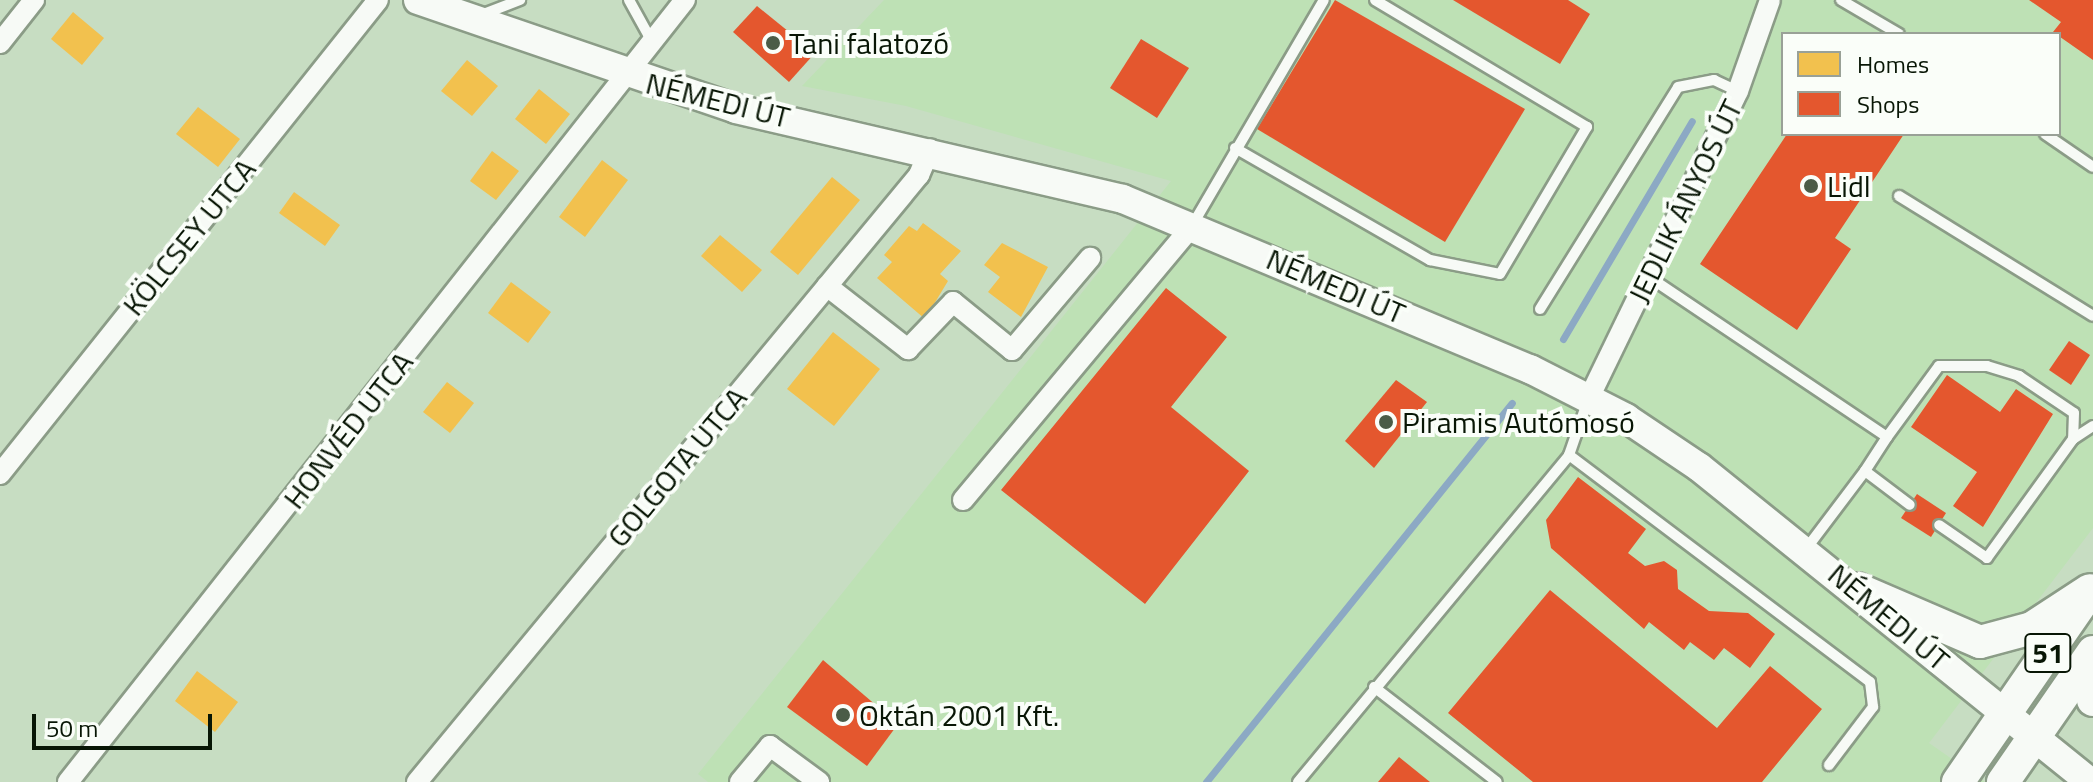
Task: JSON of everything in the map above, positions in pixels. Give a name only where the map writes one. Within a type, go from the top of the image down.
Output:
[{"type":"main road","name":"NÉMEDI ÚT","points":[[418,0],[625,76],[736,109],[930,149],[1123,199],[1589,398],[1667,444],[1806,549],[2090,782]]},
{"type":"main road","points":[[1857,589],[1980,642],[2032,628],[2092,588]]},
{"type":"main road","name":"51","points":[[1958,782],[2092,588]]},
{"type":"main road","name":"51","points":[[2003,782],[2093,652]]},
{"type":"main road","points":[[2093,691],[2093,700]]},
{"type":"street","points":[[0,43],[34,0]]},
{"type":"street","name":"KÖLCSEY UTCA","points":[[0,474],[378,0]]},
{"type":"street","name":"HONVÉD UTCA","points":[[68,782],[625,76],[650,38],[685,0]]},
{"type":"street","name":"JEDLIK ÁNYOS ÚT","points":[[1589,398],[1652,279],[1738,91],[1770,0]]},
{"type":"street","name":"GOLGOTA UTCA","points":[[417,782],[919,175],[930,149]]},
{"type":"street","points":[[963,500],[1192,226]]},
{"type":"street","points":[[827,286],[908,349],[953,302],[1012,350],[1090,258]]},
{"type":"street","points":[[740,782],[770,746],[819,782]]},
{"type":"lane","points":[[470,20],[520,0]]},
{"type":"lane","name":"NÉMEDI ÚT","points":[[629,0],[650,38]]},
{"type":"lane","points":[[1192,226],[1324,0]]},
{"type":"lane","points":[[1235,148],[1430,260],[1500,274],[1587,127],[1375,0]]},
{"type":"lane","points":[[1841,0],[1896,32]]},
{"type":"lane","points":[[1540,309],[1678,87],[1714,80],[1738,91]]},
{"type":"lane","points":[[2048,136],[2093,167]]},
{"type":"lane","points":[[1899,196],[2093,316]]},
{"type":"lane","points":[[1652,279],[1887,437]]},
{"type":"lane","points":[[1806,549],[1939,366],[1987,366],[2019,376],[2074,413],[2073,439]]},
{"type":"lane","points":[[1298,782],[1569,455],[1589,398]]},
{"type":"lane","points":[[1939,525],[1987,558],[2073,439],[2093,426]]},
{"type":"lane","points":[[1569,455],[1870,682],[1873,707],[1829,765]]},
{"type":"lane","points":[[1865,471],[1910,505]]},
{"type":"lane","points":[[1374,687],[1497,782]]},
{"type":"shaded area","points":[[884,0],[2093,0],[2093,528],[1929,743],[1985,782],[708,782],[698,774],[1171,181],[906,106],[802,86]]},
{"type":"building: Homes","points":[[73,12],[104,38],[82,65],[51,39]]},
{"type":"building: Homes","points":[[467,60],[498,86],[472,116],[441,91]]},
{"type":"building: Homes","points":[[539,89],[570,114],[546,144],[515,119]]},
{"type":"building: Homes","points":[[198,107],[240,139],[218,167],[176,134]]},
{"type":"building: Homes","points":[[492,151],[519,171],[496,200],[470,181]]},
{"type":"building: Homes","points":[[602,160],[628,180],[585,237],[559,217]]},
{"type":"building: Homes","points":[[832,177],[860,200],[798,275],[770,252]]},
{"type":"building: Homes","points":[[294,192],[340,225],[325,246],[279,213]]},
{"type":"building: Homes","points":[[923,223],[961,251],[940,274],[948,281],[925,319],[877,278],[892,262],[884,255],[909,226],[917,231]]},
{"type":"building: Homes","points":[[720,235],[762,270],[742,292],[701,256]]},
{"type":"building: Homes","points":[[1002,243],[1048,267],[1021,317],[988,292],[1000,277],[984,265]]},
{"type":"building: Homes","points":[[511,282],[551,312],[528,343],[488,313]]},
{"type":"building: Homes","points":[[833,332],[880,369],[834,426],[787,389]]},
{"type":"building: Homes","points":[[447,382],[474,403],[450,433],[423,412]]},
{"type":"building: Homes","points":[[197,671],[238,702],[215,732],[175,701]]},
{"type":"building: Shops","points":[[1335,0],[1525,109],[1445,242],[1257,129]]},
{"type":"building: Shops","points":[[1453,0],[1568,0],[1590,14],[1560,64]]},
{"type":"building: Shops","points":[[2029,0],[2093,0],[2093,60],[2061,38],[2061,32],[2053,32],[2061,22]]},
{"type":"building: Shops","name":"Tani falatozó","points":[[757,6],[815,53],[789,82],[733,32]]},
{"type":"building: Shops","points":[[1141,39],[1189,68],[1157,118],[1110,88]]},
{"type":"building: Shops","name":"Lidl","points":[[1786,136],[1903,136],[1835,238],[1851,249],[1797,330],[1700,264]]},
{"type":"building: Shops","points":[[1166,288],[1227,337],[1171,407],[1249,471],[1145,604],[1001,490]]},
{"type":"building: Shops","points":[[2069,341],[2090,355],[2071,385],[2049,370]]},
{"type":"building: Shops","points":[[1947,375],[2000,412],[2016,389],[2053,414],[1983,527],[1953,506],[1977,472],[1911,427]]},
{"type":"building: Shops","name":"Piramis Autómosó","points":[[1396,380],[1427,402],[1374,468],[1345,441]]},
{"type":"building: Shops","points":[[1578,477],[1646,529],[1628,553],[1645,566],[1664,561],[1677,570],[1678,589],[1709,611],[1748,613],[1775,634],[1750,668],[1724,648],[1714,660],[1690,642],[1684,650],[1649,622],[1644,629],[1551,548],[1546,520]]},
{"type":"building: Shops","points":[[1917,494],[1946,513],[1931,537],[1901,518]]},
{"type":"building: Shops","points":[[1550,590],[1717,728],[1770,666],[1822,709],[1762,782],[1533,782],[1448,713]]},
{"type":"building: Shops","name":"Oktán 2001 Kft.","points":[[823,660],[898,724],[867,766],[787,707]]},
{"type":"building: Shops","points":[[1399,757],[1430,782],[1378,782]]},
{"type":"waterway","points":[[1563,339],[1692,121]]},
{"type":"waterway","points":[[1206,782],[1512,403]]},
{"type":"place","name":"Tani falatozó","points":[[773,43]]},
{"type":"place","name":"Lidl","points":[[1811,186]]},
{"type":"place","name":"Piramis Autómosó","points":[[1386,422]]},
{"type":"place","name":"Oktán 2001 Kft.","points":[[843,715]]}]
